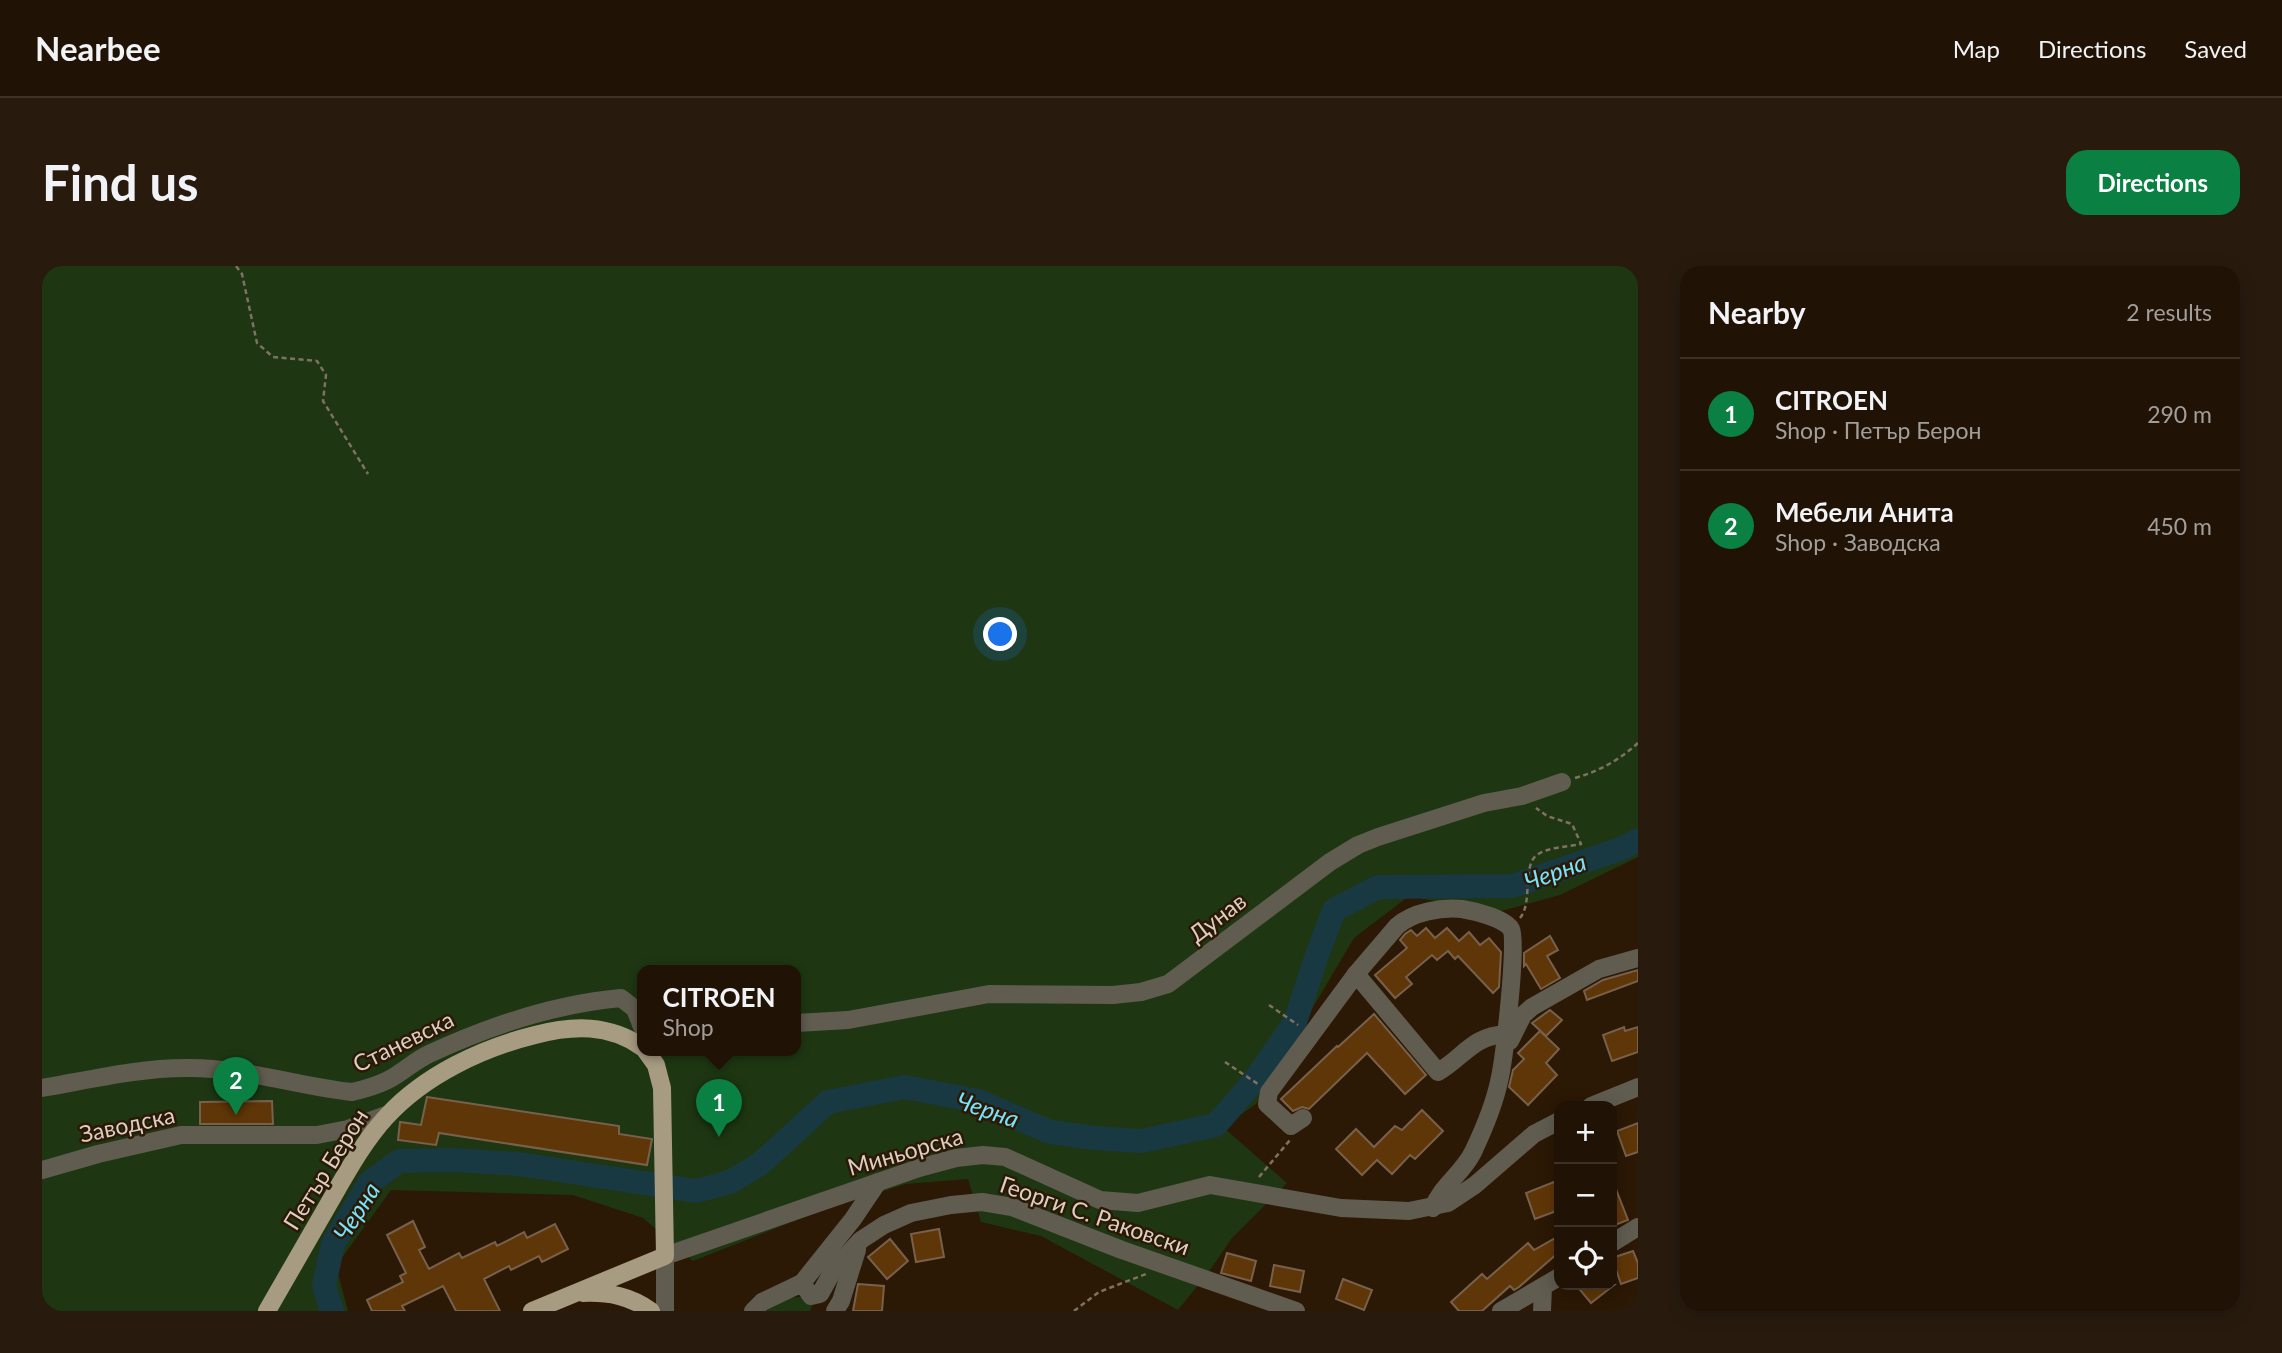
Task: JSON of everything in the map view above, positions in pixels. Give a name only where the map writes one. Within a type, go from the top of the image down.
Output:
[{"type":"main road","name":"Петър Берон","points":[[267,1311],[357,1155],[388,1114],[436,1076],[482,1052],[555,1030],[594,1028],[615,1032],[637,1045]]},
{"type":"main road","name":"Петър Берон","points":[[651,1056],[662,1088],[664,1255]]},
{"type":"main road","points":[[532,1311],[664,1255]]},
{"type":"main road","points":[[569,1294],[614,1294],[628,1298],[651,1311]]},
{"type":"street","name":"Дунав","points":[[801,1023],[848,1020],[989,994],[1112,995],[1141,992],[1168,984],[1330,862],[1358,845],[1485,803],[1522,796],[1562,782]]},
{"type":"street","points":[[1297,1122],[1267,1104],[1269,1092],[1356,974],[1404,920],[1419,914],[1453,909],[1482,913],[1508,926],[1513,933],[1512,972],[1501,1076],[1472,1153],[1433,1208]]},
{"type":"street","points":[[1503,1054],[1518,1022],[1532,1007],[1599,969],[1638,958]]},
{"type":"street","points":[[1356,974],[1438,1072],[1480,1040],[1506,1034]]},
{"type":"street","name":"Станевска","points":[[42,1088],[153,1070],[187,1068],[223,1070],[352,1092],[390,1079],[421,1058],[478,1032],[516,1020],[599,1000],[621,998],[635,1009],[637,1014]]},
{"type":"street","points":[[1603,1101],[1638,1087]]},
{"type":"street","name":"Заводска","points":[[42,1170],[181,1135],[317,1135],[348,1129],[388,1114]]},
{"type":"street","name":"Миньорска","points":[[664,1255],[877,1182],[956,1158],[983,1155],[1004,1157],[1100,1200],[1138,1203],[1210,1185],[1341,1208],[1409,1211],[1433,1208],[1460,1195],[1534,1134],[1554,1124]]},
{"type":"street","points":[[753,1311],[761,1302],[802,1283],[853,1219],[877,1182]]},
{"type":"street","name":"Георги С. Раковски","points":[[802,1283],[811,1296],[820,1294],[834,1269],[861,1240],[884,1225],[911,1213],[982,1202],[1012,1207],[1122,1250],[1296,1311]]},
{"type":"street","points":[[1617,1240],[1638,1227]]},
{"type":"street","points":[[835,1311],[841,1301],[861,1240]]},
{"type":"street","points":[[664,1255],[666,1311]]},
{"type":"street","points":[[1501,1311],[1554,1281]]},
{"type":"street","points":[[1542,1311],[1543,1287]]},
{"type":"path","points":[[236,266],[242,274],[257,343],[273,357],[317,361],[326,375],[323,401],[368,474]]},
{"type":"path","points":[[1562,782],[1595,772],[1622,758],[1638,743]]},
{"type":"path","points":[[1522,796],[1546,816],[1572,824],[1581,844],[1538,854],[1531,861],[1526,912]]},
{"type":"path","points":[[1269,1004],[1311,1036]]},
{"type":"path","points":[[1225,1062],[1269,1092]]},
{"type":"path","points":[[1238,1188],[1251,1186],[1273,1162],[1290,1142],[1297,1122]]},
{"type":"path","points":[[1074,1311],[1099,1292],[1142,1276],[1164,1264]]},
{"type":"green space","points":[[42,266],[1638,266],[1638,857],[1560,895],[1494,913],[1409,896],[1354,938],[1256,1104],[1223,1127],[1287,1183],[1232,1238],[1178,1310],[1041,1236],[981,1222],[968,1179],[906,1184],[815,1213],[693,1261],[643,1218],[573,1195],[391,1190],[336,1266],[348,1311],[42,1311]]},
{"type":"green space","points":[[816,1297],[810,1311],[760,1311],[788,1298]]},
{"type":"building","points":[[1426,928],[1435,938],[1447,928],[1459,941],[1469,932],[1480,945],[1489,938],[1501,952],[1499,987],[1493,993],[1458,956],[1455,959],[1448,951],[1437,960],[1432,955],[1406,977],[1412,984],[1395,998],[1375,975],[1407,948],[1400,940],[1405,934],[1411,930],[1417,936]]},
{"type":"building","points":[[1550,936],[1558,950],[1547,956],[1560,978],[1541,989],[1526,964],[1524,966],[1524,953]]},
{"type":"building","points":[[1638,970],[1638,981],[1587,1000],[1584,991],[1603,980]]},
{"type":"building","points":[[1550,1010],[1562,1020],[1546,1036],[1532,1023]]},
{"type":"building","points":[[1374,1014],[1426,1075],[1405,1094],[1367,1053],[1309,1109],[1302,1107],[1293,1111],[1281,1099]]},
{"type":"building","points":[[1624,1027],[1625,1031],[1638,1027],[1638,1052],[1612,1061],[1603,1035]]},
{"type":"building","points":[[1540,1031],[1559,1049],[1546,1063],[1557,1075],[1528,1105],[1509,1087],[1513,1070],[1524,1059],[1518,1053]]},
{"type":"building","points":[[427,1097],[619,1126],[619,1134],[652,1139],[647,1165],[439,1133],[436,1145],[398,1140],[400,1122],[421,1125]]},
{"type":"building","points":[[272,1101],[273,1124],[200,1124],[200,1102]]},
{"type":"building","points":[[1422,1110],[1443,1131],[1415,1159],[1410,1155],[1392,1174],[1377,1160],[1362,1175],[1336,1149],[1356,1129],[1374,1147],[1395,1126],[1402,1130]]},
{"type":"building","points":[[1638,1123],[1638,1152],[1626,1156],[1617,1131]]},
{"type":"building","points":[[1554,1182],[1554,1212],[1535,1219],[1526,1193]]},
{"type":"building","points":[[1617,1192],[1628,1220],[1617,1224]]},
{"type":"building","points":[[413,1221],[425,1247],[419,1250],[429,1269],[459,1253],[462,1258],[495,1242],[497,1246],[524,1232],[527,1238],[555,1224],[568,1249],[542,1262],[539,1256],[511,1270],[509,1266],[484,1279],[500,1311],[456,1311],[443,1286],[402,1306],[405,1311],[372,1311],[367,1300],[403,1282],[400,1276],[406,1273],[387,1235]]},
{"type":"building","points":[[939,1229],[944,1257],[916,1262],[911,1234]]},
{"type":"building","points":[[890,1239],[908,1261],[887,1279],[868,1257]]},
{"type":"building","points":[[1554,1239],[1554,1256],[1519,1287],[1514,1290],[1510,1286],[1482,1311],[1459,1311],[1451,1302],[1482,1274],[1487,1279],[1528,1243],[1534,1250]]},
{"type":"building","points":[[1633,1251],[1638,1263],[1638,1278],[1621,1284],[1617,1272],[1617,1256]]},
{"type":"building","points":[[1227,1253],[1256,1261],[1251,1281],[1221,1273]]},
{"type":"building","points":[[1274,1265],[1304,1271],[1300,1292],[1270,1286]]},
{"type":"building","points":[[1343,1279],[1372,1290],[1364,1310],[1336,1299]]},
{"type":"building","points":[[858,1284],[884,1286],[882,1311],[853,1311]]},
{"type":"building","points":[[1580,1290],[1608,1290],[1591,1303]]},
{"type":"waterway","name":"Черна","points":[[332,1311],[324,1285],[333,1244],[370,1182],[399,1161],[453,1160],[519,1164],[696,1191],[730,1182],[760,1164],[828,1102],[905,1087],[978,1101],[1050,1132],[1095,1138],[1141,1141],[1216,1125],[1254,1081],[1295,1022],[1334,910],[1378,887],[1513,886],[1623,848],[1638,840]]},
{"type":"place","name":"Мебели Анита","points":[[236,1115]]},
{"type":"place","name":"CITROEN","points":[[719,1137]]}]
